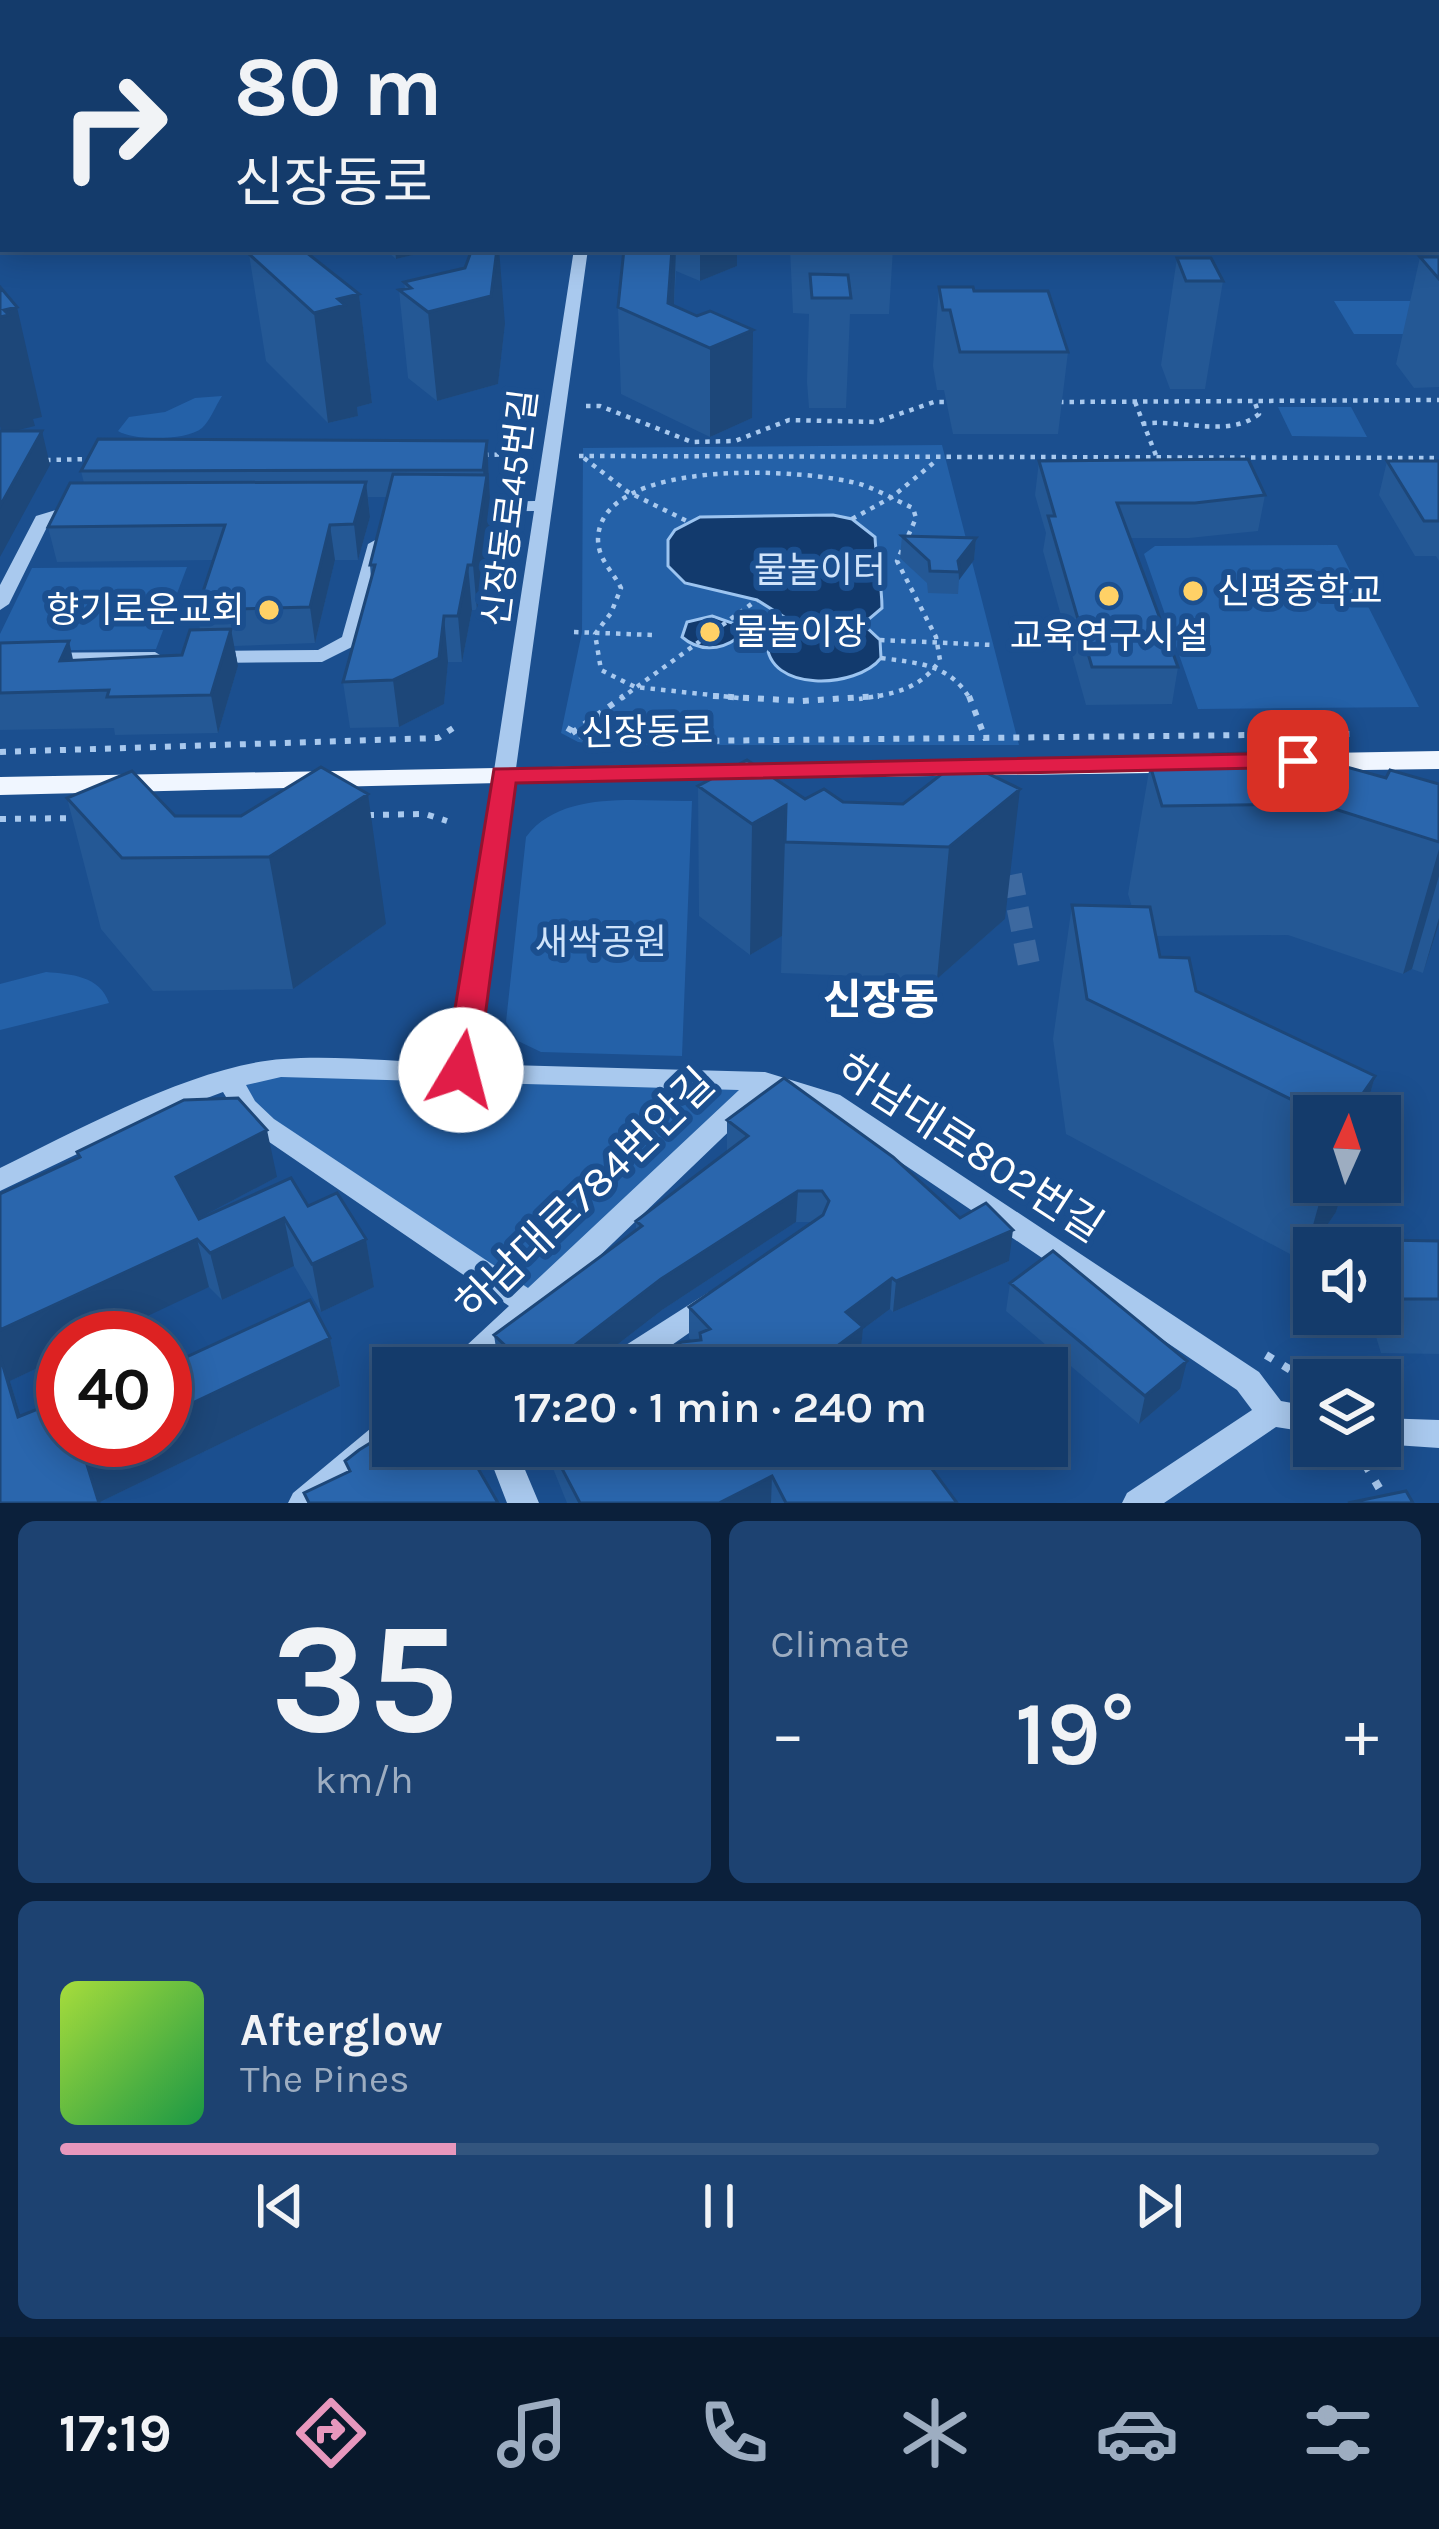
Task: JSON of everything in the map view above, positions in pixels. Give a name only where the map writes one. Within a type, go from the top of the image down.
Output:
[{"type":"main road","name":"신장동로","points":[[0,786],[1439,760]]},
{"type":"street","name":"신장동로45번길","points":[[503,775],[530,620],[542,506],[581,252]]},
{"type":"street","points":[[433,508],[542,506]]},
{"type":"street","points":[[0,604],[42,520],[73,508],[95,508]]},
{"type":"street","points":[[0,659],[322,656],[351,640],[380,530]]},
{"type":"street","points":[[461,1070],[503,775]]},
{"type":"street","name":"하남대로802번길","points":[[0,1180],[184,1093],[227,1078],[280,1068],[765,1081],[831,1102],[1248,1381],[1272,1413]]},
{"type":"street","points":[[227,1078],[246,1108],[265,1126],[532,1306]]},
{"type":"street","name":"하남대로784번안길","points":[[486,1347],[765,1081]]},
{"type":"street","points":[[645,1347],[734,1286]]},
{"type":"street","points":[[660,1337],[667,1347]]},
{"type":"street","points":[[1138,1503],[1272,1413],[1293,1416]]},
{"type":"street","points":[[1401,1432],[1439,1434]]},
{"type":"street","points":[[304,1503],[372,1446]]},
{"type":"street","points":[[509,1467],[524,1503]]},
{"type":"path","points":[[1046,402],[1439,400]]},
{"type":"path","points":[[586,406],[600,406],[692,442],[735,442],[789,419],[876,422],[934,402],[956,402]]},
{"type":"path","points":[[1135,402],[1157,458]]},
{"type":"path","points":[[1142,424],[1176,420],[1222,427],[1248,425],[1258,414],[1255,403]]},
{"type":"path","points":[[466,455],[513,454]]},
{"type":"path","points":[[687,521],[628,492],[580,456],[1439,458]]},
{"type":"path","points":[[852,519],[892,497],[940,457]]},
{"type":"path","points":[[46,460],[93,459]]},
{"type":"path","points":[[796,474],[862,485],[913,508],[916,518],[897,561],[916,606],[940,644],[940,665],[929,682],[830,703],[635,687],[615,681],[601,670],[595,634],[616,609],[622,593],[597,536],[605,511],[628,492],[668,482],[796,474]]},
{"type":"path","points":[[757,600],[570,730],[592,742],[1372,734]]},
{"type":"path","points":[[574,632],[653,635]]},
{"type":"path","points":[[880,640],[993,645]]},
{"type":"path","points":[[881,658],[940,665],[964,683],[986,740]]},
{"type":"path","points":[[0,752],[438,738],[456,726]]},
{"type":"path","points":[[354,815],[425,814],[447,821]]},
{"type":"path","points":[[0,819],[94,818]]},
{"type":"path","points":[[1367,1467],[1388,1503]]},
{"type":"green space","points":[[1334,301],[1412,301],[1434,334],[1354,334]]},
{"type":"green space","points":[[222,396],[205,425],[194,432],[160,438],[118,431],[129,417],[165,412],[195,398]]},
{"type":"green space","points":[[1278,407],[1351,407],[1367,437],[1292,436]]},
{"type":"green space","points":[[942,445],[1019,745],[604,745],[578,742],[561,733],[582,632],[583,448]]},
{"type":"green space","points":[[1337,545],[1419,707],[1198,709],[1144,554],[1155,546]]},
{"type":"green space","points":[[187,567],[156,649],[0,651],[0,634],[32,568]]},
{"type":"green space","name":"새싹공원","points":[[692,801],[682,1056],[541,1052],[518,1041],[506,1022],[526,837],[541,822],[580,805]]},
{"type":"green space","points":[[46,972],[92,982],[109,1003],[0,1030],[0,984]]},
{"type":"green space","points":[[281,1068],[765,1081],[532,1306],[265,1126],[228,1078]]},
{"type":"shaded area","name":"물놀이터","points":[[833,515],[852,519],[875,537],[882,608],[863,624],[880,640],[881,658],[853,676],[815,681],[781,670],[771,659],[767,642],[789,620],[757,600],[685,583],[668,566],[668,540],[675,530],[700,517]]},
{"type":"shaded area","name":"물놀이장","points":[[712,616],[735,624],[736,639],[709,648],[682,637],[687,622]]},
{"type":"building","points":[[306,252],[359,294],[338,299],[345,305],[314,313],[249,254]]},
{"type":"building","points":[[471,252],[497,252],[491,296],[428,312],[399,290],[411,288],[404,282],[465,268]]},
{"type":"building","points":[[624,252],[672,252],[668,303],[697,316],[710,311],[753,330],[710,348],[618,307]]},
{"type":"building","points":[[1420,257],[1439,257],[1439,279]]},
{"type":"building","points":[[1177,258],[1211,258],[1223,281],[1186,281]]},
{"type":"building","points":[[810,274],[848,275],[851,298],[812,298]]},
{"type":"building","points":[[0,287],[17,307],[4,310],[9,315],[0,317]]},
{"type":"building","points":[[939,287],[1048,291],[1068,352],[960,352]]},
{"type":"building","points":[[0,431],[42,431],[0,506]]},
{"type":"building","points":[[98,439],[487,441],[483,470],[81,471]]},
{"type":"building","points":[[1248,459],[1265,495],[1195,503],[1117,503],[1178,667],[1092,667],[1048,516],[1055,516],[1039,461]]},
{"type":"building","points":[[1387,461],[1439,461],[1439,521],[1424,521]]},
{"type":"building","points":[[393,474],[487,475],[473,565],[468,565],[458,616],[444,616],[439,658],[393,680],[343,682],[375,565],[370,565]]},
{"type":"building","points":[[366,482],[354,524],[330,525],[310,607],[197,610],[225,525],[48,527],[70,483]]},
{"type":"building","points":[[902,536],[976,538],[958,561],[960,572],[930,571],[929,561]]},
{"type":"building","points":[[231,629],[211,695],[107,697],[109,690],[0,693],[0,643],[69,641],[60,661],[182,655],[190,630]]},
{"type":"building","points":[[1248,753],[1251,760],[1296,760],[1308,766],[1318,759],[1386,778],[1390,770],[1439,784],[1439,842],[1319,804],[1162,806],[1150,765],[1218,764],[1214,754]]},
{"type":"building","points":[[747,760],[805,799],[824,789],[843,802],[903,804],[960,760],[1020,789],[949,847],[785,842],[786,805],[752,824],[698,786]]},
{"type":"building","points":[[321,767],[368,794],[269,857],[122,858],[67,798],[132,771],[175,816],[241,816]]},
{"type":"building","points":[[1072,905],[1150,907],[1160,957],[1189,958],[1196,991],[1375,1076],[1362,1095],[1293,1095],[1293,1100],[1087,999]]},
{"type":"building","points":[[784,1078],[893,1157],[960,1218],[986,1203],[1013,1230],[896,1281],[892,1278],[846,1312],[863,1327],[836,1347],[671,1347],[701,1340],[700,1333],[710,1329],[689,1307],[823,1215],[829,1201],[822,1191],[798,1191],[661,1279],[572,1347],[507,1347],[494,1335],[642,1226],[636,1221],[748,1136],[727,1120]]},
{"type":"building","points":[[238,1098],[267,1130],[176,1177],[199,1219],[291,1178],[308,1206],[337,1193],[366,1239],[312,1264],[284,1218],[210,1253],[197,1239],[0,1330],[0,1194],[184,1100]]},
{"type":"building","points":[[1401,1240],[1439,1241],[1439,1299],[1401,1299]]},
{"type":"building","points":[[1053,1251],[1187,1361],[1145,1396],[1010,1283]]},
{"type":"building","points":[[310,1300],[330,1338],[192,1403],[192,1355]]},
{"type":"building","points":[[0,1356],[18,1417],[36,1410],[36,1467],[88,1467],[99,1503],[0,1503]]},
{"type":"building","points":[[372,1442],[372,1467],[477,1467],[498,1503],[309,1503],[304,1493],[350,1471],[345,1461]]},
{"type":"building","points":[[561,1467],[931,1467],[957,1503],[786,1503],[772,1476],[719,1503],[580,1503]]},
{"type":"building","points":[[1406,1491],[1413,1503],[1348,1503]]},
{"type":"tunnel","points":[[1011,875],[1029,965]]},
{"type":"place","name":"신평중학교","points":[[1193,591]]},
{"type":"place","name":"교육연구시설","points":[[1109,596]]},
{"type":"place","name":"향기로운교회","points":[[269,610]]},
{"type":"place","name":"물놀이장","points":[[710,632]]},
{"type":"district","name":"신장동","points":[[881,1000]]},
{"type":"route","points":[[461,1070],[503,775],[1298,761]]}]
